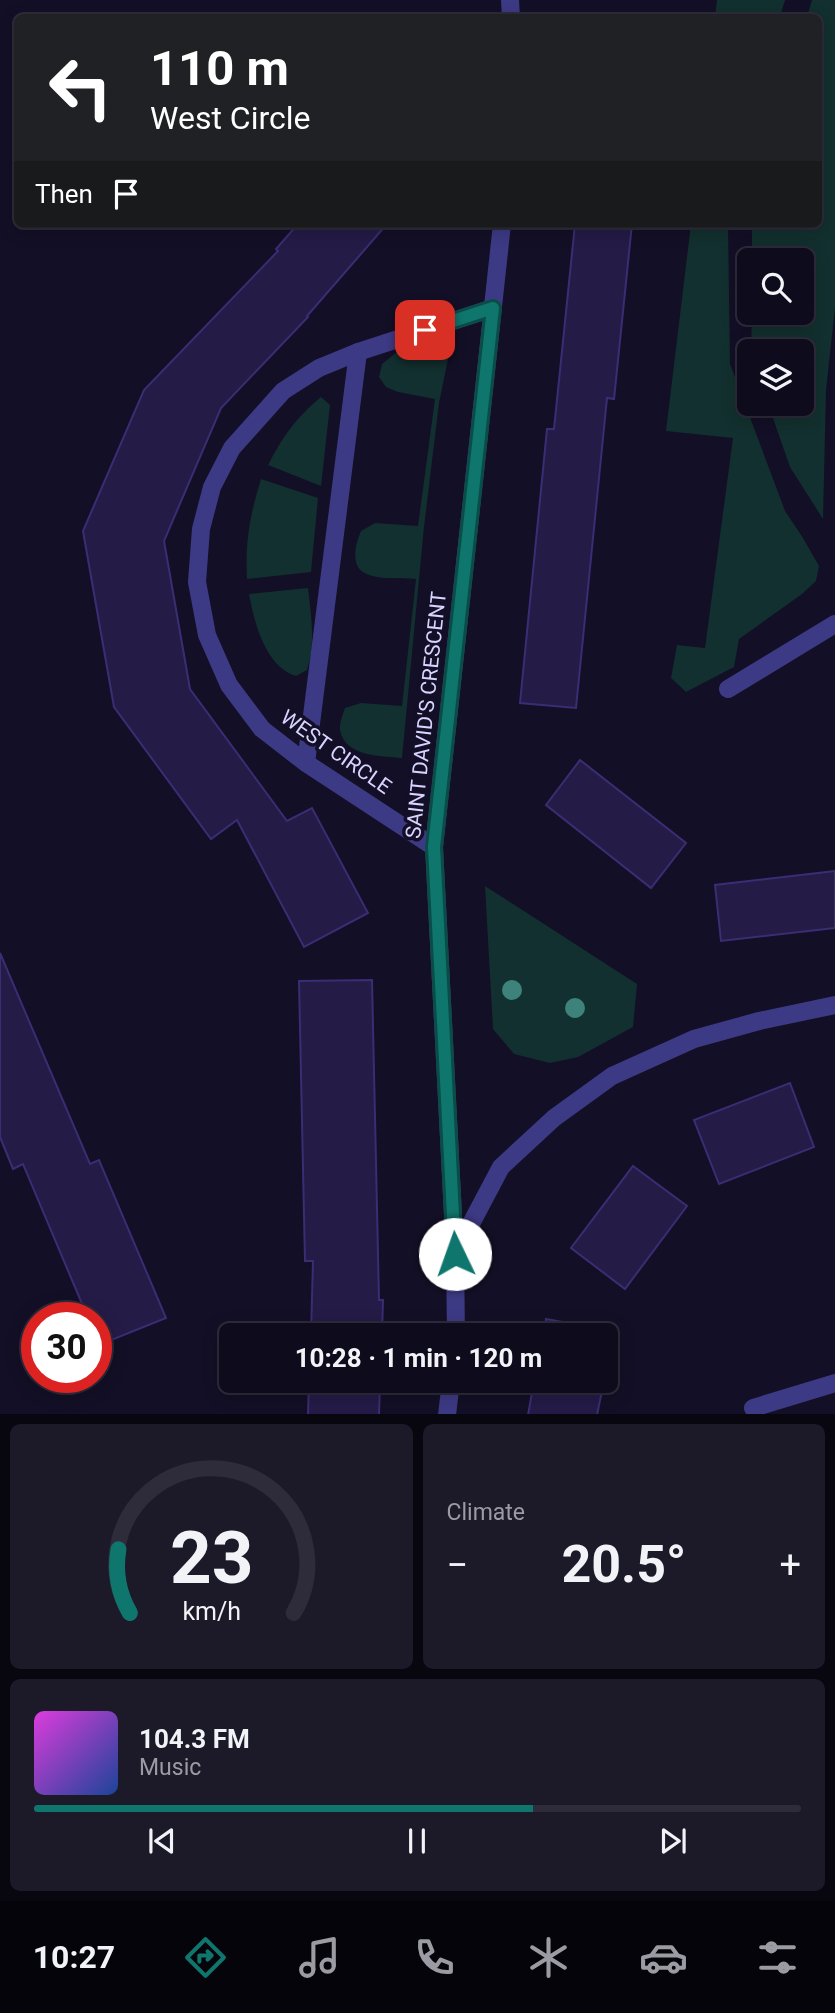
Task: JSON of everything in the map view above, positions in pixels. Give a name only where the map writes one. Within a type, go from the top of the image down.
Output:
[{"type":"street","name":"SAINT DAVID'S CRESCENT","points":[[456,1323],[455,1254],[434,847],[502,228]]},
{"type":"street","name":"WEST CIRCLE","points":[[434,847],[306,763],[262,729],[229,685],[204,622],[197,582],[201,529],[212,488],[232,448],[283,391],[319,368],[358,352],[493,308]]},
{"type":"street","points":[[306,763],[358,352]]},
{"type":"street","points":[[727,689],[835,624]]},
{"type":"street","points":[[455,1254],[501,1167],[554,1118],[612,1076],[694,1039],[835,1004]]},
{"type":"street","points":[[753,1408],[835,1383]]},
{"type":"street","points":[[447,1414],[450,1393]]},
{"type":"green space","points":[[717,0],[785,0],[781,14],[715,14]]},
{"type":"green space","points":[[812,0],[835,0],[835,308],[826,390],[823,519],[790,467],[772,416],[814,416],[814,339],[751,339],[752,325],[814,325],[814,248],[752,248],[752,228],[822,228],[822,14],[808,14]]},
{"type":"green space","points":[[691,228],[728,228],[730,364],[737,383],[737,416],[749,416],[785,511],[819,566],[816,581],[802,594],[739,639],[734,667],[686,692],[671,678],[677,645],[705,648],[733,438],[666,431]]},
{"type":"green space","points":[[420,348],[434,350],[448,359],[439,403],[424,527],[402,758],[356,750],[343,739],[340,728],[345,708],[361,703],[402,706],[416,579],[369,575],[358,568],[355,556],[361,531],[375,523],[418,526],[435,399],[398,392],[386,387],[379,377],[382,364],[397,352]]},
{"type":"green space","points":[[321,397],[330,405],[321,486],[268,465],[291,428]]},
{"type":"green space","points":[[261,479],[318,498],[311,572],[247,579],[249,528]]},
{"type":"green space","points":[[308,588],[312,629],[310,660],[307,670],[296,676],[285,671],[269,653],[258,629],[249,594]]},
{"type":"green space","points":[[485,886],[637,984],[633,1027],[578,1057],[550,1063],[514,1054],[493,1029]]},
{"type":"building","points":[[294,228],[384,228],[308,317],[221,408],[164,541],[190,689],[287,821],[312,808],[368,913],[304,947],[237,820],[211,839],[114,707],[83,531],[144,390],[278,251],[276,249]]},
{"type":"building","points":[[575,228],[632,228],[614,399],[607,398],[576,708],[520,703],[547,429],[554,429]]},
{"type":"building","points":[[580,760],[686,843],[651,888],[546,805]]},
{"type":"building","points":[[835,871],[835,928],[721,941],[715,885]]},
{"type":"building","points":[[0,953],[90,1164],[99,1160],[166,1318],[112,1340],[112,1302],[81,1302],[23,1164],[13,1169],[0,1137]]},
{"type":"building","points":[[372,980],[379,1300],[383,1300],[382,1323],[311,1323],[313,1261],[305,1261],[299,981]]},
{"type":"building","points":[[790,1083],[814,1147],[719,1184],[694,1120]]},
{"type":"building","points":[[633,1166],[687,1206],[625,1289],[571,1248]]},
{"type":"building","points":[[546,1319],[568,1323],[545,1323]]},
{"type":"building","points":[[309,1393],[380,1393],[379,1414],[308,1414]]},
{"type":"building","points":[[532,1393],[602,1393],[597,1414],[528,1414]]},
{"type":"route","points":[[425,330],[493,308],[434,847],[455,1254]]}]
